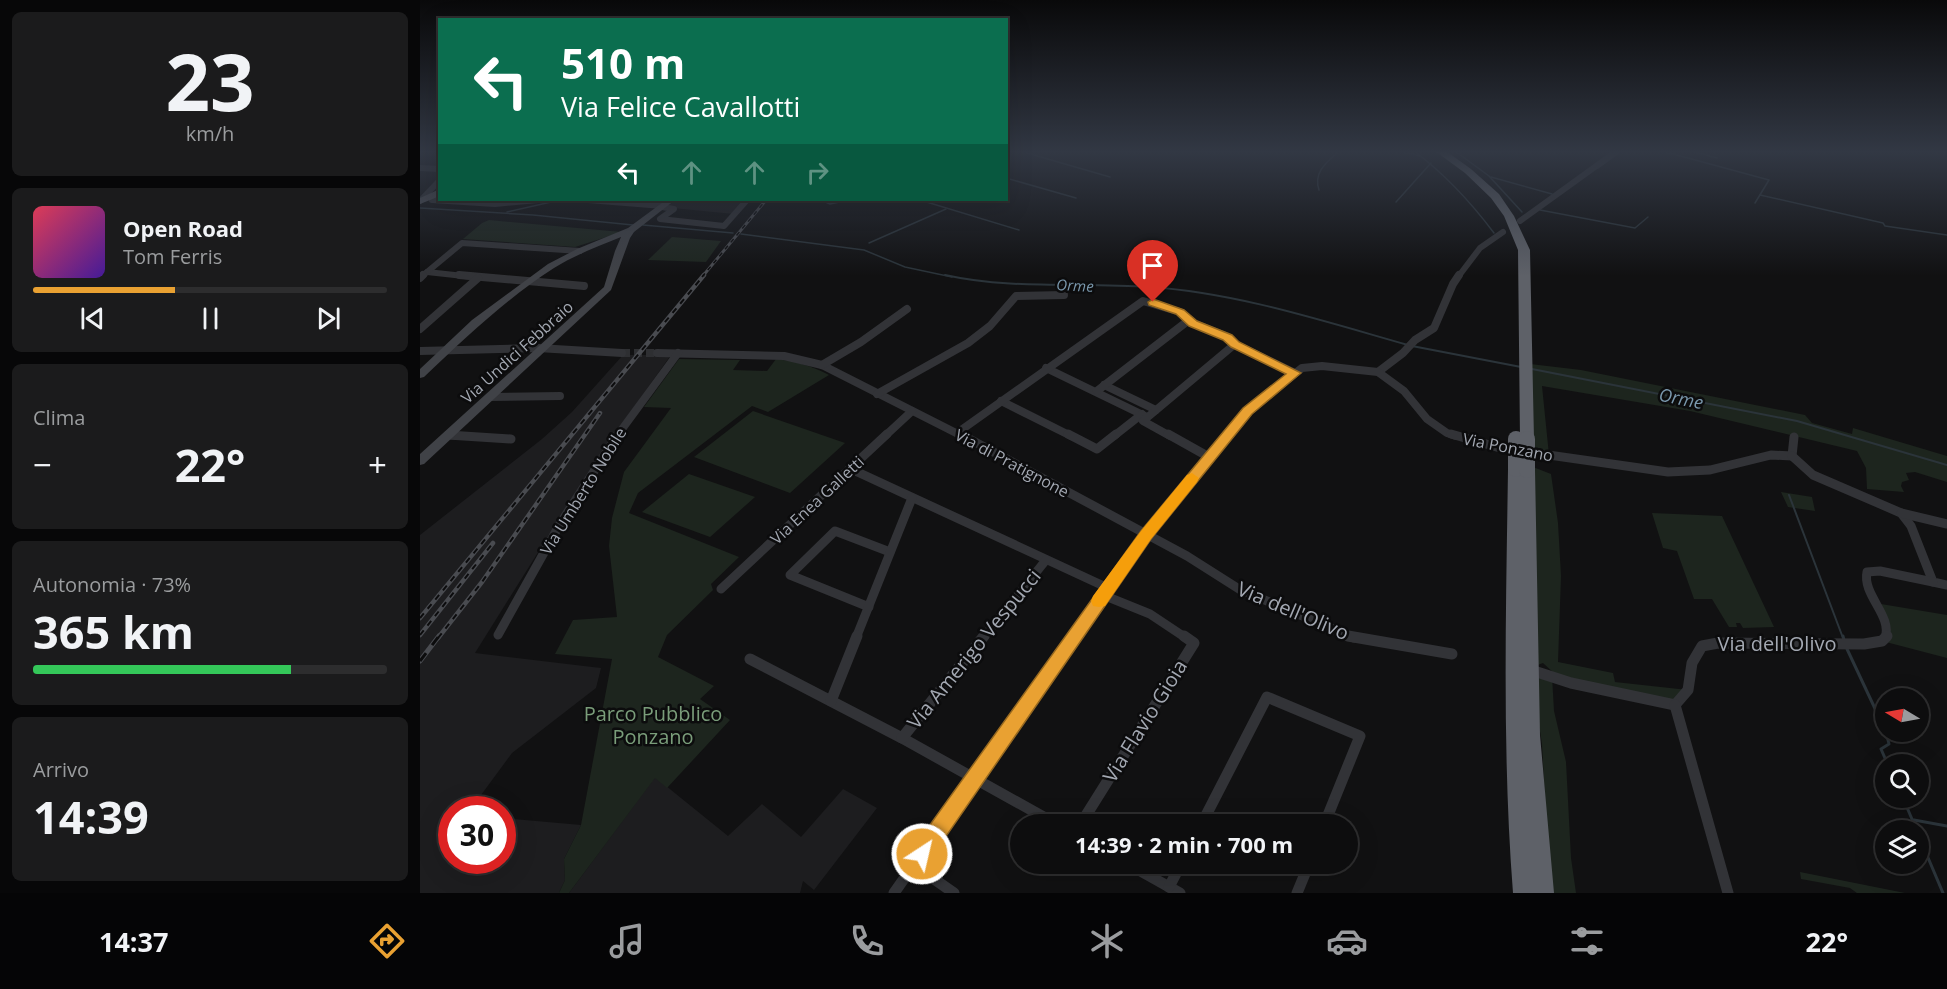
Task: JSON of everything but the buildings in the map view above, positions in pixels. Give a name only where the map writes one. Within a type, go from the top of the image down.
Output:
[{"type":"highway","points":[[1484,193],[1496,207],[1509,230],[1517,263],[1528,718],[1532,805],[1542,893]]},
{"type":"highway","points":[[1491,193],[1503,206],[1524,250],[1521,361]]},
{"type":"highway","points":[[1522,470],[1513,714],[1516,801],[1525,893]]},
{"type":"main road","points":[[420,201],[438,193]]},
{"type":"main road","points":[[420,375],[481,318],[551,266],[579,251],[631,230],[670,201]]},
{"type":"main road","name":"Via Undici Febbraio","points":[[420,461],[608,288],[616,266],[616,255],[631,230]]},
{"type":"main road","points":[[579,251],[603,251],[616,255]]},
{"type":"street","points":[[1520,221],[1559,193]]},
{"type":"street","points":[[432,200],[438,200]]},
{"type":"street","points":[[448,201],[495,204],[527,201]]},
{"type":"street","points":[[622,201],[674,208],[660,219],[724,226],[746,201]]},
{"type":"street","points":[[894,893],[1146,535],[1248,411],[1302,368],[1322,366],[1378,372],[1403,353],[1415,340],[1434,328],[1453,284],[1480,248],[1503,232]]},
{"type":"street","points":[[420,278],[462,243],[579,251]]},
{"type":"street","points":[[420,266],[434,266]]},
{"type":"street","points":[[427,272],[529,283],[584,286]]},
{"type":"street","points":[[420,329],[478,278]]},
{"type":"street","points":[[877,394],[968,343],[990,326],[1016,296],[1064,296]]},
{"type":"street","points":[[957,433],[1138,302],[1147,301],[1180,312],[1196,325],[1228,338],[1235,344],[1295,373]]},
{"type":"street","points":[[822,365],[861,342],[907,309]]},
{"type":"street","points":[[1097,391],[1189,320]]},
{"type":"street","points":[[1001,401],[1097,450],[1156,410],[1235,344]]},
{"type":"street","points":[[420,351],[542,348],[622,353]]},
{"type":"street","name":"Via di Pratignone","points":[[657,353],[784,356],[822,365],[957,433],[1146,535]]},
{"type":"street","name":"Via Umberto Nobile","points":[[498,635],[560,524],[607,450],[678,353]]},
{"type":"street","points":[[1046,368],[1097,391],[1209,457]]},
{"type":"street","name":"Via Ponzano","points":[[1378,372],[1404,391],[1427,419],[1447,433],[1500,448],[1668,472],[1710,470],[1765,456],[1792,456]]},
{"type":"street","points":[[1104,385],[1156,410]]},
{"type":"street","points":[[490,397],[560,396]]},
{"type":"street","name":"Via Enea Galletti","points":[[721,589],[912,411]]},
{"type":"street","points":[[448,435],[511,439]]},
{"type":"street","points":[[1794,437],[1792,456],[1813,474],[1901,513],[1947,524]]},
{"type":"street","points":[[851,469],[1046,560],[1106,592]]},
{"type":"street","points":[[831,701],[912,498]]},
{"type":"street","points":[[1901,513],[1911,526],[1933,582],[1947,585]]},
{"type":"street","points":[[869,607],[790,576],[836,531],[890,552]]},
{"type":"street","name":"Via dell'Olivo","points":[[1146,535],[1186,556],[1239,589],[1344,635],[1367,641],[1452,654]]},
{"type":"street","name":"Via Amerigo Vespucci","points":[[902,738],[1046,560]]},
{"type":"street","name":"Via dell'Olivo","points":[[1675,705],[1688,690],[1692,663],[1702,646],[1718,643],[1845,644],[1882,641],[1887,636],[1887,628],[1865,581],[1867,572],[1880,571],[1933,582]]},
{"type":"street","name":"Via Flavio Gioia","points":[[1087,814],[1194,643],[1150,614],[1106,592]]},
{"type":"street","points":[[750,659],[902,738],[1038,814]]},
{"type":"street","points":[[1537,672],[1571,683],[1675,705],[1694,763],[1728,893]]},
{"type":"street","points":[[1207,814],[1267,697],[1360,736],[1328,814]]},
{"type":"street","points":[[914,866],[954,893]]},
{"type":"street","points":[[1146,874],[1175,890],[1179,874]]},
{"type":"street","points":[[1297,893],[1305,874]]},
{"type":"shaded area","points":[[671,201],[746,201],[734,214],[662,207]]},
{"type":"shaded area","points":[[623,355],[671,355],[594,463],[475,653],[601,668],[596,688],[512,753],[480,796],[438,796],[438,874],[516,874],[516,819],[581,825],[564,859],[565,880],[559,893],[420,893],[420,535],[542,439],[572,412]]},
{"type":"shaded area","points":[[655,777],[728,836],[762,804],[801,837],[843,789],[877,808],[814,890],[803,881],[800,893],[569,893]]},
{"type":"green space","points":[[489,220],[622,232],[575,247],[463,239]]},
{"type":"green space","points":[[672,237],[721,241],[706,262],[648,260]]},
{"type":"green space","name":"Parco Pubblico Ponzano","points":[[679,359],[740,360],[733,370],[767,371],[776,359],[803,364],[829,375],[768,412],[752,406],[638,493],[629,513],[739,557],[711,584],[713,590],[667,635],[658,657],[714,686],[700,699],[730,720],[667,788],[655,778],[569,893],[559,893],[565,880],[564,859],[581,825],[612,659],[555,654],[573,620],[617,617],[609,546],[612,518],[624,472],[671,408],[644,407]]},
{"type":"green space","points":[[1530,364],[1581,370],[1805,415],[1812,423],[1852,434],[1853,428],[1947,456],[1947,482],[1915,472],[1906,473],[1909,480],[1902,482],[1904,492],[1867,489],[1866,468],[1857,451],[1690,411],[1542,386],[1549,455],[1532,453]]},
{"type":"green space","points":[[753,411],[845,443],[790,493],[694,457]]},
{"type":"green space","points":[[1533,467],[1551,474],[1558,523],[1561,576],[1558,662],[1613,673],[1615,682],[1688,690],[1675,705],[1555,674],[1543,663],[1535,666]]},
{"type":"green space","points":[[689,474],[755,497],[710,537],[642,512]]},
{"type":"green space","points":[[1781,492],[1812,497],[1815,511],[1788,507]]},
{"type":"green space","points":[[1652,513],[1722,516],[1774,627],[1743,628],[1740,623],[1736,623],[1737,627],[1729,627],[1712,599],[1694,599],[1677,551],[1663,548]]},
{"type":"green space","points":[[1875,603],[1947,615],[1947,658],[1882,641],[1887,636]]},
{"type":"green space","points":[[1537,672],[1552,676],[1554,711],[1566,762],[1571,858],[1576,893],[1550,893],[1542,744],[1536,705]]},
{"type":"green space","points":[[1800,872],[1905,893],[1857,893],[1850,888],[1801,879]]},
{"type":"waterway","points":[[1057,193],[1076,198]]},
{"type":"waterway","points":[[1396,202],[1404,193]]},
{"type":"waterway","points":[[1460,193],[1494,233]]},
{"type":"waterway","points":[[1504,193],[1522,212]]},
{"type":"waterway","points":[[1547,193],[1552,194]]},
{"type":"waterway","points":[[1755,203],[1761,193]]},
{"type":"waterway","points":[[1760,195],[1883,223],[1885,226],[1947,235]]},
{"type":"waterway","points":[[507,212],[556,201]]},
{"type":"waterway","points":[[823,201],[830,204],[844,201]]},
{"type":"waterway","points":[[923,201],[1019,230]]},
{"type":"waterway","name":"Orme","points":[[420,208],[533,215],[633,225]]},
{"type":"waterway","points":[[869,243],[946,209]]},
{"type":"waterway","points":[[1540,210],[1635,228],[1648,217]]},
{"type":"waterway","name":"Orme","points":[[643,225],[733,233]]},
{"type":"waterway","name":"Orme","points":[[741,234],[864,250],[905,267],[952,277]]},
{"type":"waterway","name":"Orme","points":[[945,275],[996,282],[1183,290],[1280,309],[1408,345]]},
{"type":"waterway","name":"Orme","points":[[1412,346],[1521,367]]},
{"type":"waterway","name":"Orme","points":[[1532,369],[1797,421],[1947,465]]},
{"type":"waterway","points":[[1789,495],[1843,638]]},
{"type":"waterway","points":[[1843,636],[1844,640]]},
{"type":"waterway","points":[[1847,649],[1886,732],[1889,744],[1881,749],[1883,754]]},
{"type":"waterway","points":[[1907,808],[1912,820]]},
{"type":"waterway","points":[[1929,823],[1947,826]]},
{"type":"waterway","points":[[1929,860],[1943,893]]},
{"type":"tunnel","points":[[622,353],[657,353]]},
{"type":"railway","points":[[702,277],[765,201]]},
{"type":"railway","points":[[420,618],[704,275]]},
{"type":"railway","points":[[438,638],[482,582],[600,413]]},
{"type":"railway","points":[[420,635],[493,543]]},
{"type":"railway","points":[[420,661],[439,636]]},
{"type":"slow traffic","points":[[1099,601],[1146,535],[1192,478]]},
{"type":"route","points":[[922,854],[1146,535],[1248,411],[1295,373],[1235,344],[1228,338],[1193,324],[1180,312],[1153,302]]}]
